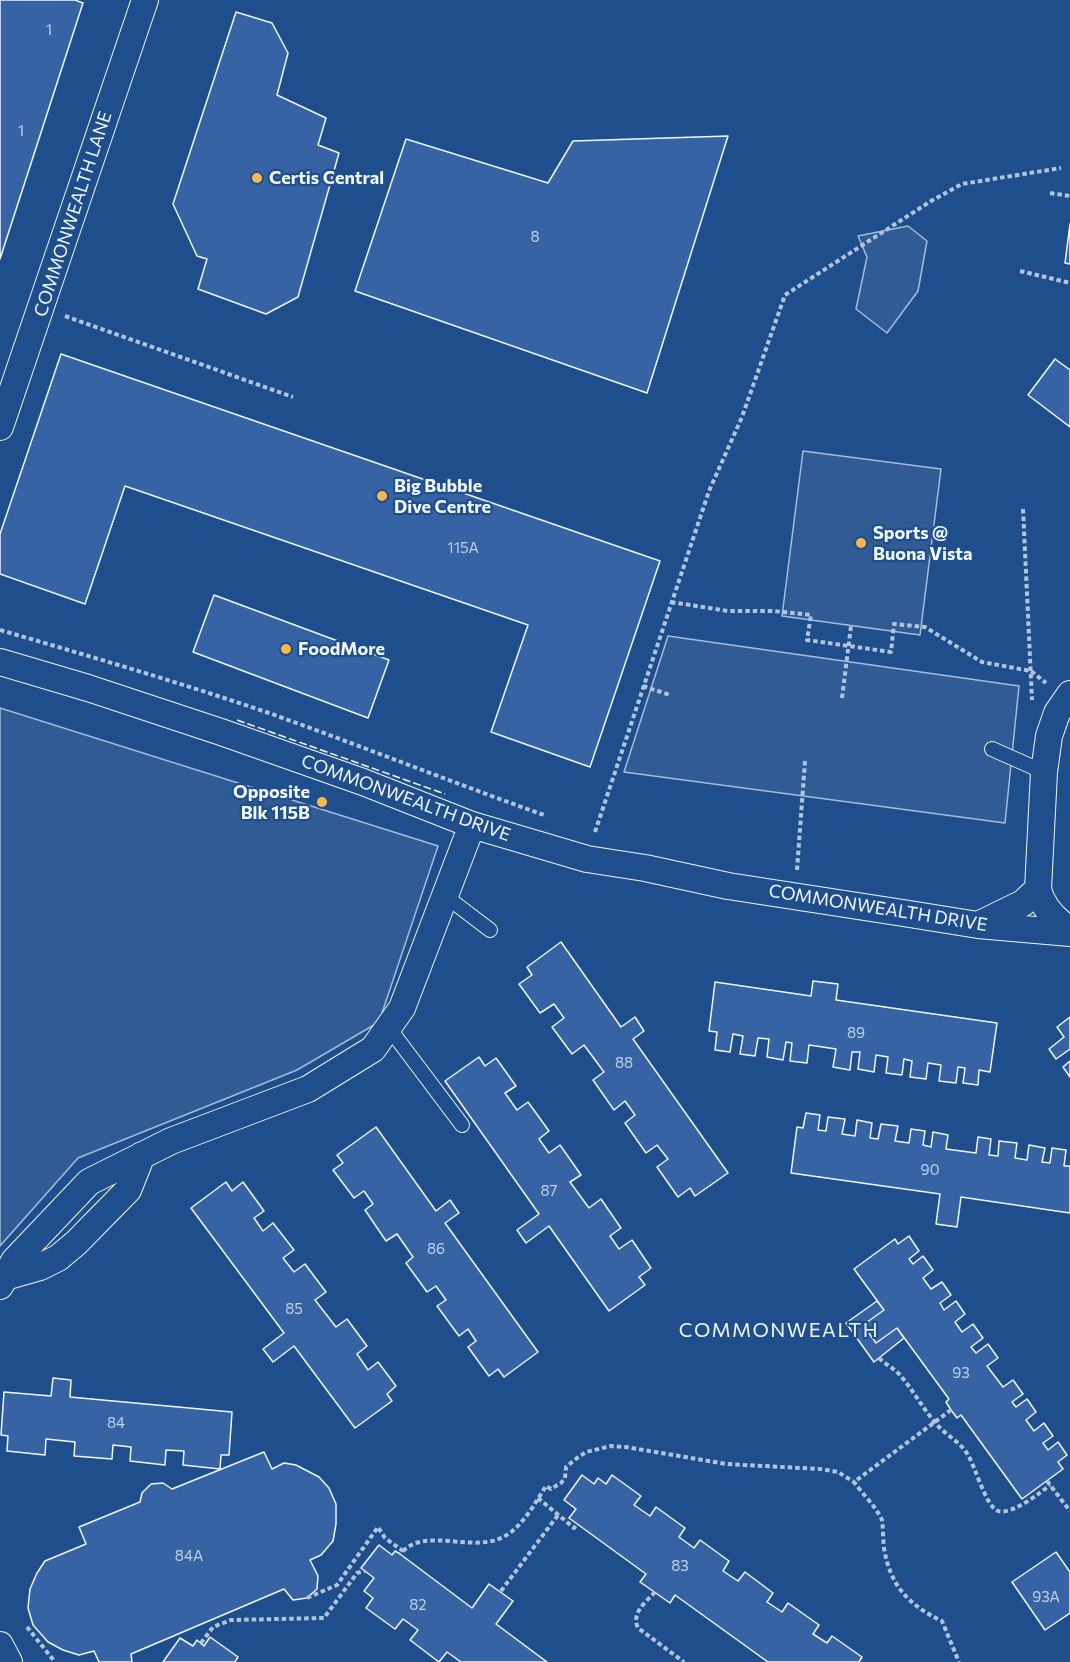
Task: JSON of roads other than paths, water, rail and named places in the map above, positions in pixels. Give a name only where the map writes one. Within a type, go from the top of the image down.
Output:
[{"type":"street","name":"COMMONWEALTH LANE","points":[[0,427],[145,0]]},
{"type":"street","name":"COMMONWEALTH DRIVE","points":[[0,663],[88,688],[221,732],[363,782],[472,825],[587,859],[645,868],[728,886],[978,925],[1070,931]]},
{"type":"street","points":[[1059,689],[1057,713],[1049,736],[1044,772],[1038,889],[1040,899],[1058,923],[1070,931]]},
{"type":"street","points":[[3,1281],[14,1261],[89,1182],[171,1140],[308,1089],[373,1049],[402,1008],[472,825]]},
{"type":"street","points":[[978,925],[1023,903],[1038,889]]},
{"type":"street","points":[[3,1281],[58,1258],[76,1243],[128,1190],[142,1155]]},
{"type":"street","points":[[0,1645],[9,1662]]},
{"type":"lane","points":[[992,749],[1044,772]]},
{"type":"lane","points":[[444,895],[489,930]]},
{"type":"lane","points":[[389,1028],[462,1125]]},
{"type":"place","name":"Certis Central","points":[[257,178]]},
{"type":"place","name":"Big Bubble Dive Centre","points":[[382,496]]},
{"type":"place","name":"Sports @ Buona Vista","points":[[861,543]]},
{"type":"place","name":"FoodMore","points":[[286,649]]},
{"type":"place","name":"Opposite Blk 115B","points":[[322,802]]},
{"type":"district","name":"COMMONWEALTH","points":[[779,1330]]}]
